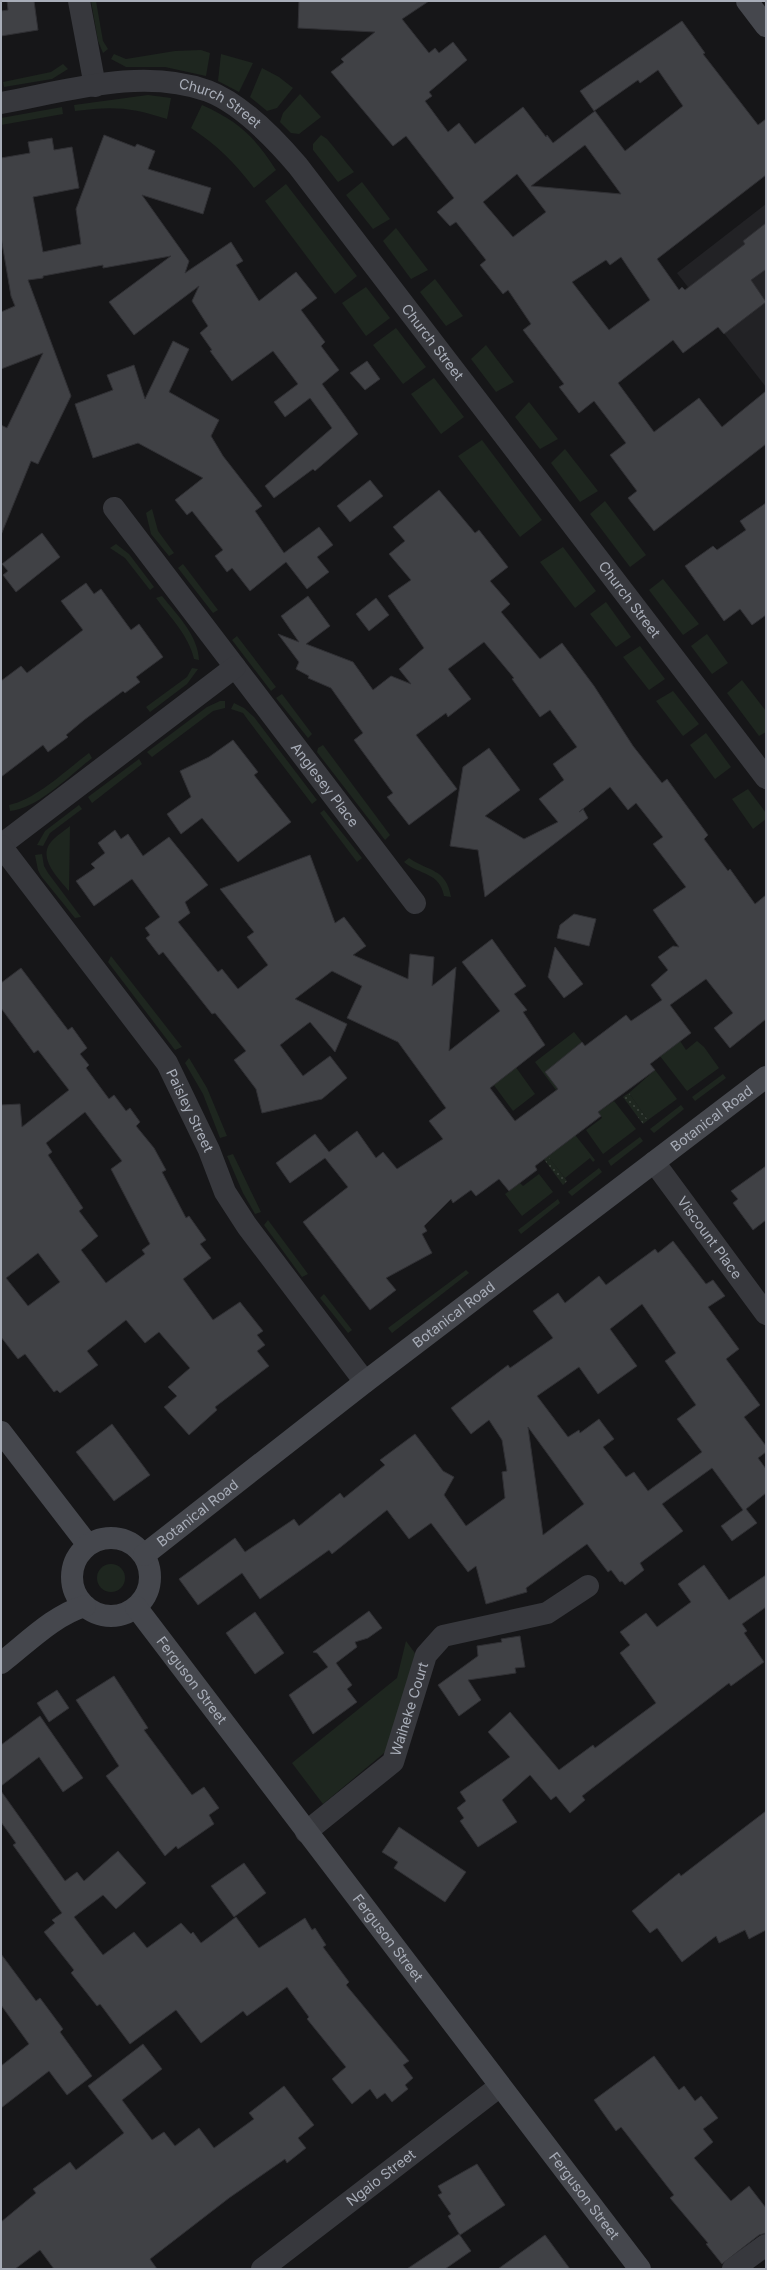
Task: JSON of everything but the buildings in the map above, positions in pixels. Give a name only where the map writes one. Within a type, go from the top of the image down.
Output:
[{"type":"main road","points":[[747,1],[766,26]]},
{"type":"main road","name":"Botanical Road","points":[[144,1554],[365,1382],[766,1078]]},
{"type":"main road","points":[[1,1432],[88,1545]]},
{"type":"main road","points":[[118,1538],[128,1541],[144,1554],[151,1577],[144,1599],[136,1607],[116,1616],[105,1616],[85,1606],[78,1597],[73,1586],[72,1575],[74,1563],[80,1553],[88,1545],[97,1539],[118,1538]]},
{"type":"main road","points":[[1,1662],[59,1619],[73,1610],[85,1606]]},
{"type":"main road","name":"Ferguson Street","points":[[136,1607],[640,2269]]},
{"type":"street","points":[[79,1],[94,86]]},
{"type":"street","name":"Church Street","points":[[1,103],[94,86],[148,81],[179,84],[208,91],[251,118],[275,139],[303,172],[766,778]]},
{"type":"street","name":"Anglesey Place","points":[[114,508],[415,903]]},
{"type":"street","points":[[1,846],[235,667]]},
{"type":"street","name":"Paisley Street","points":[[1,846],[167,1062],[187,1102],[229,1198],[244,1222],[365,1382]]},
{"type":"street","name":"Viscount Place","points":[[654,1162],[766,1314]]},
{"type":"street","name":"Waiheke Court","points":[[306,1832],[393,1762],[426,1654],[443,1636],[546,1613],[588,1586]]},
{"type":"street","name":"Ngaio Street","points":[[262,2269],[500,2086]]},
{"type":"street","points":[[733,2269],[766,2245]]},
{"type":"shaded area","points":[[91,1],[96,1],[103,41],[108,49],[103,53],[98,41]]},
{"type":"shaded area","points":[[201,50],[210,53],[206,76],[165,67],[126,67],[111,59],[114,54],[126,59],[175,51]]},
{"type":"shaded area","points":[[221,54],[253,63],[239,92],[218,81]]},
{"type":"shaded area","points":[[63,64],[68,69],[52,79],[4,87],[3,82],[51,72]]},
{"type":"shaded area","points":[[262,68],[279,77],[293,88],[277,108],[267,111],[250,97]]},
{"type":"shaded area","points":[[300,94],[321,117],[299,134],[291,133],[280,122],[283,113]]},
{"type":"shaded area","points":[[148,95],[171,98],[167,119],[143,112],[111,108],[75,111],[74,105]]},
{"type":"shaded area","points":[[202,105],[226,117],[245,131],[261,148],[276,170],[254,188],[240,170],[225,155],[191,128]]},
{"type":"shaded area","points":[[62,107],[63,114],[1,125],[1,118]]},
{"type":"shaded area","points":[[321,135],[327,139],[354,172],[338,182],[313,150],[313,144]]},
{"type":"shaded area","points":[[362,182],[390,219],[373,229],[346,195]]},
{"type":"shaded area","points":[[286,184],[357,276],[335,294],[265,201]]},
{"type":"shaded area","points":[[766,204],[766,387],[677,273]]},
{"type":"shaded area","points":[[396,228],[428,270],[411,279],[383,241]]},
{"type":"shaded area","points":[[435,279],[463,316],[446,326],[420,292]]},
{"type":"shaded area","points":[[366,287],[390,318],[366,336],[342,303]]},
{"type":"shaded area","points":[[396,328],[426,367],[403,384],[373,345]]},
{"type":"shaded area","points":[[486,345],[514,382],[496,392],[471,359]]},
{"type":"shaded area","points":[[434,378],[464,417],[441,434],[411,394]]},
{"type":"shaded area","points":[[529,402],[558,439],[540,449],[515,417]]},
{"type":"shaded area","points":[[482,440],[542,520],[520,537],[458,456]]},
{"type":"shaded area","points":[[565,449],[598,491],[580,502],[551,463]]},
{"type":"shaded area","points":[[605,501],[646,555],[630,567],[590,514]]},
{"type":"shaded area","points":[[152,509],[158,531],[174,553],[169,556],[151,534],[146,513]]},
{"type":"shaded area","points":[[116,544],[129,554],[154,587],[150,590],[125,558],[110,548]]},
{"type":"shaded area","points":[[563,547],[596,591],[575,608],[540,562]]},
{"type":"shaded area","points":[[183,564],[218,610],[213,613],[178,568]]},
{"type":"shaded area","points":[[663,579],[699,624],[683,635],[649,590]]},
{"type":"shaded area","points":[[162,596],[191,634],[198,651],[199,660],[194,659],[188,642],[156,598]]},
{"type":"shaded area","points":[[606,602],[631,637],[616,647],[590,614]]},
{"type":"shaded area","points":[[707,634],[728,663],[712,674],[691,646]]},
{"type":"shaded area","points":[[237,636],[276,687],[271,691],[232,640]]},
{"type":"shaded area","points":[[640,646],[665,679],[649,690],[623,657]]},
{"type":"shaded area","points":[[192,668],[198,669],[187,684],[150,712],[146,707],[187,677]]},
{"type":"shaded area","points":[[742,680],[766,711],[766,732],[759,736],[727,693]]},
{"type":"shaded area","points":[[673,691],[699,724],[683,736],[656,701]]},
{"type":"shaded area","points":[[282,694],[312,734],[308,738],[276,698]]},
{"type":"shaded area","points":[[220,701],[225,701],[225,708],[213,711],[152,757],[147,752],[207,707]]},
{"type":"shaded area","points":[[234,703],[244,708],[254,717],[317,800],[312,804],[243,713],[231,709]]},
{"type":"shaded area","points":[[706,733],[731,767],[715,779],[690,745]]},
{"type":"shaded area","points":[[323,745],[390,835],[385,840],[317,752],[318,748]]},
{"type":"shaded area","points":[[89,753],[92,758],[53,790],[31,804],[20,809],[10,811],[9,805],[20,802],[41,790]]},
{"type":"shaded area","points":[[139,759],[142,764],[92,803],[88,797]]},
{"type":"shaded area","points":[[748,789],[766,813],[766,819],[753,829],[732,799]]},
{"type":"shaded area","points":[[79,805],[82,809],[50,833],[43,846],[37,845],[45,831]]},
{"type":"shaded area","points":[[324,810],[362,858],[357,862],[320,813]]},
{"type":"shaded area","points":[[70,826],[69,891],[51,868],[46,855],[47,848],[51,842]]},
{"type":"shaded area","points":[[42,854],[44,866],[48,873],[81,917],[75,918],[41,876],[38,870],[35,855]]},
{"type":"shaded area","points":[[409,858],[441,876],[449,888],[451,897],[444,896],[442,888],[434,878],[404,862]]},
{"type":"shaded area","points":[[111,956],[182,1047],[175,1050],[108,962]]},
{"type":"shaded area","points":[[574,1032],[582,1042],[573,1049],[583,1063],[570,1079],[556,1090],[535,1062]]},
{"type":"shaded area","points":[[680,1041],[686,1050],[697,1041],[704,1047],[719,1068],[687,1091],[660,1056]]},
{"type":"shaded area","points":[[505,1052],[535,1094],[513,1111],[482,1069]]},
{"type":"shaded area","points":[[189,1058],[207,1088],[227,1136],[220,1138],[203,1094],[185,1063]]},
{"type":"shaded area","points":[[655,1070],[677,1099],[648,1120],[629,1093]]},
{"type":"shaded area","points":[[723,1074],[726,1078],[695,1101],[692,1097]]},
{"type":"shaded area","points":[[629,1093],[648,1120],[643,1124],[623,1097]]},
{"type":"shaded area","points":[[614,1101],[636,1129],[603,1154],[586,1130],[602,1118],[598,1112]]},
{"type":"shaded area","points":[[681,1105],[684,1109],[654,1133],[650,1129]]},
{"type":"shaded area","points":[[572,1131],[595,1160],[593,1162],[590,1158],[565,1178],[545,1153],[555,1150],[565,1143]]},
{"type":"shaded area","points":[[640,1137],[643,1141],[611,1166],[608,1161]]},
{"type":"shaded area","points":[[233,1154],[261,1212],[255,1214],[243,1193],[227,1156]]},
{"type":"shaded area","points":[[547,1155],[567,1181],[563,1185],[543,1158]]},
{"type":"shaded area","points":[[599,1168],[602,1172],[572,1196],[568,1192]]},
{"type":"shaded area","points":[[539,1174],[553,1192],[522,1216],[505,1194],[520,1183],[523,1186]]},
{"type":"shaded area","points":[[558,1199],[560,1203],[521,1234],[518,1230]]},
{"type":"shaded area","points":[[268,1220],[308,1274],[302,1277],[264,1225]]},
{"type":"shaded area","points":[[466,1270],[469,1273],[392,1333],[388,1328]]},
{"type":"shaded area","points":[[324,1294],[352,1330],[348,1333],[320,1298]]},
{"type":"shaded area","points":[[111,1564],[121,1568],[125,1578],[121,1588],[111,1592],[101,1588],[97,1578],[101,1568]]},
{"type":"shaded area","points":[[406,1641],[417,1656],[390,1748],[323,1804],[292,1763],[397,1678]]}]
